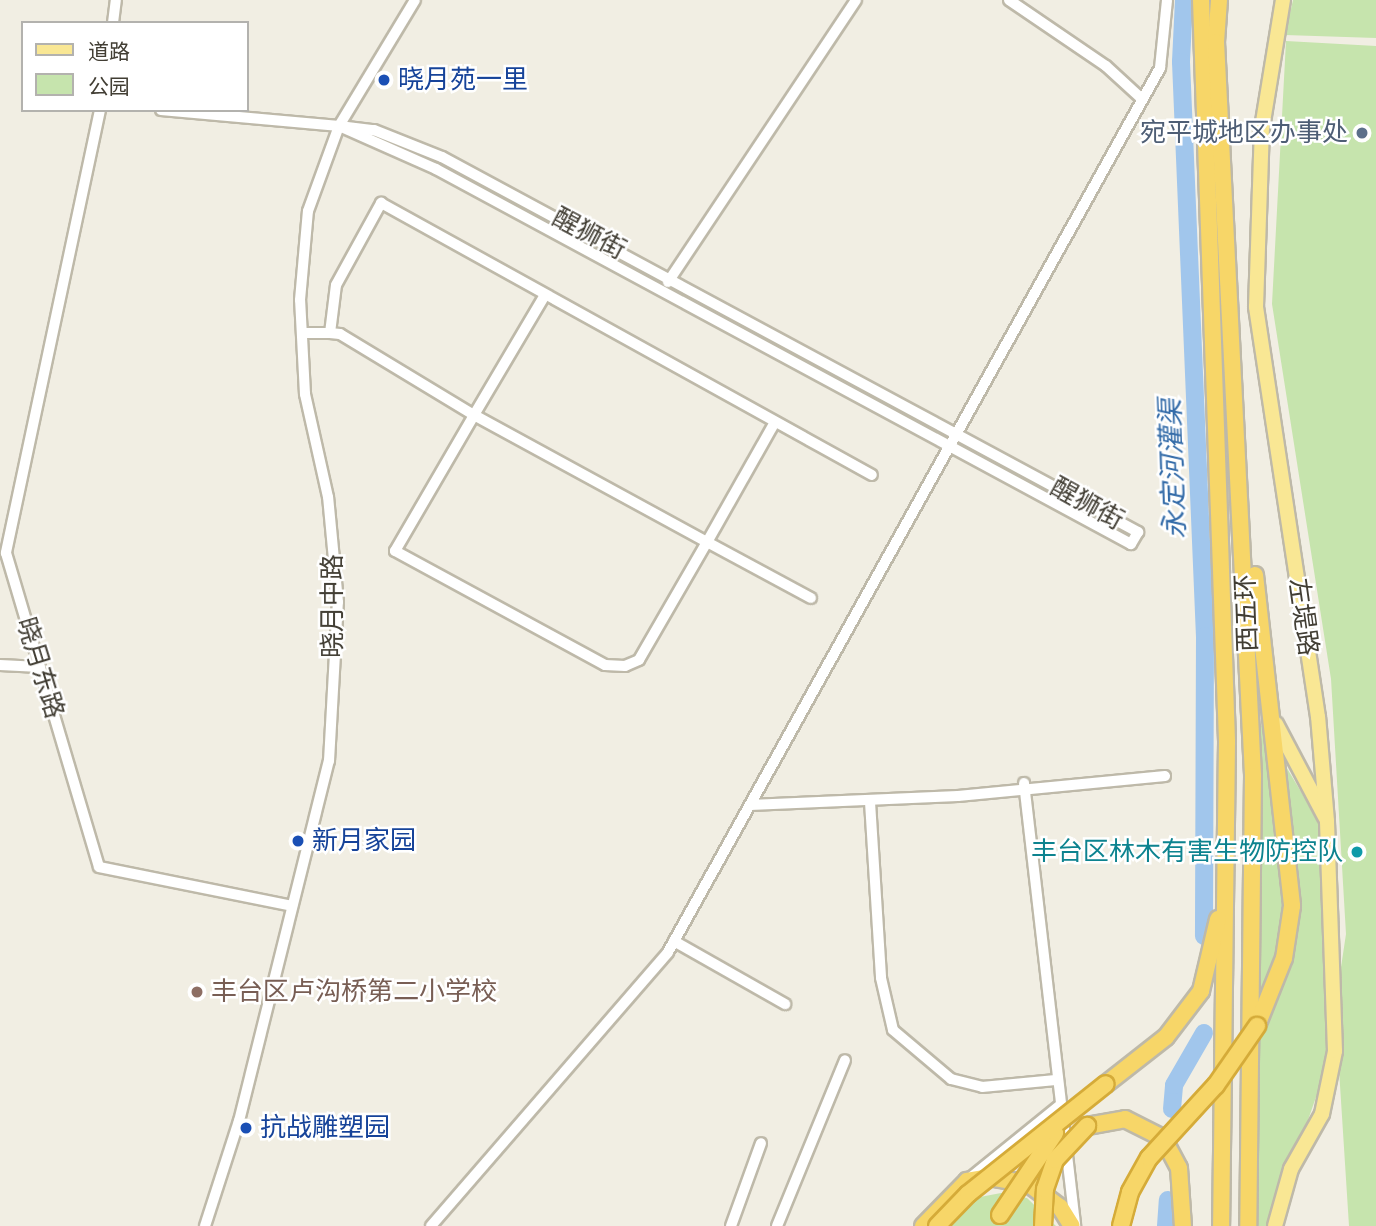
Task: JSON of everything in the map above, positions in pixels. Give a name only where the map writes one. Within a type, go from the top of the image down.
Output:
[{"type":"highway","name":"西五环","points":[[1201,0],[1227,742],[1221,1226]]},
{"type":"highway","name":"西五环","points":[[1219,0],[1216,42],[1241,475],[1253,776],[1248,1226]]},
{"type":"highway","points":[[1121,1226],[1130,1192],[1149,1158],[1232,1065],[1257,1026],[1284,958],[1292,906],[1273,717],[1241,475]]},
{"type":"highway","points":[[937,1226],[968,1194],[1065,1109],[1106,1084],[1166,1037],[1201,991],[1227,868]]},
{"type":"highway","points":[[998,1220],[1025,1171],[1065,1109]]},
{"type":"highway","points":[[1043,1226],[1045,1189],[1055,1160],[1087,1126],[1125,1119],[1163,1138],[1179,1168],[1183,1226]]},
{"type":"highway","points":[[923,1226],[967,1181],[1006,1177],[1029,1184],[1060,1207],[1073,1226]]},
{"type":"main road","name":"左堤路","points":[[1275,1226],[1291,1169],[1322,1114],[1334,1063],[1327,821],[1318,717],[1256,307],[1262,128],[1283,0]]},
{"type":"main road","points":[[1273,717],[1327,821]]},
{"type":"street","points":[[113,21],[116,0]]},
{"type":"street","name":"晓月中路","points":[[205,1226],[239,1121],[329,761],[338,602],[328,497],[305,394],[302,249],[308,211],[339,126],[415,0]]},
{"type":"street","points":[[662,290],[856,0]]},
{"type":"street","points":[[1009,0],[1106,66],[1143,99]]},
{"type":"street","points":[[431,1226],[674,941],[1160,68],[1167,0]]},
{"type":"street","name":"晓月东路","points":[[100,112],[6,553],[99,867],[292,906]]},
{"type":"street","name":"醒狮街","points":[[183,112],[339,126],[374,130],[442,157],[957,432],[1138,532],[1131,544],[436,169],[339,126]]},
{"type":"street","points":[[330,332],[336,285],[381,204],[872,475]]},
{"type":"street","points":[[545,295],[395,551],[604,665],[625,666],[639,660],[775,422]]},
{"type":"street","points":[[302,334],[340,334],[474,415],[811,598]]},
{"type":"street","points":[[0,665],[40,667]]},
{"type":"street","points":[[750,805],[870,802],[1165,776]]},
{"type":"street","points":[[1025,787],[1056,1080],[1065,1109],[1073,1226]]},
{"type":"street","points":[[870,802],[881,978],[892,1030],[951,1079],[982,1087],[1056,1080]]},
{"type":"street","points":[[674,941],[785,1004]]},
{"type":"street","points":[[778,1226],[845,1060]]},
{"type":"street","points":[[967,1181],[1065,1109]]},
{"type":"street","points":[[731,1226],[761,1143]]},
{"type":"green space","points":[[1293,0],[1376,0],[1376,38],[1285,35]]},
{"type":"green space","points":[[1286,41],[1376,46],[1376,1226],[1349,1226],[1335,1007],[1346,934],[1331,679],[1272,304]]},
{"type":"green space","points":[[1260,723],[1322,827],[1330,1057],[1271,1226],[1256,1226]]},
{"type":"green space","points":[[1001,1193],[1027,1198],[1056,1226],[949,1226],[980,1197]]},
{"type":"waterway","name":"永定河灌渠","points":[[1184,0],[1181,62],[1205,636],[1204,936]]},
{"type":"waterway","name":"永定河灌渠","points":[[1172,1109],[1174,1085],[1204,1033]]},
{"type":"waterway","name":"永定河灌渠","points":[[1166,1226],[1168,1200]]},
{"type":"place","name":"晓月苑一里","points":[[384,80]]},
{"type":"place","name":"宛平城地区办事处","points":[[1362,133]]},
{"type":"place","name":"新月家园","points":[[298,841]]},
{"type":"place","name":"丰台区林木有害生物防控队","points":[[1357,852]]},
{"type":"place","name":"丰台区卢沟桥第二小学校","points":[[197,992]]},
{"type":"place","name":"抗战雕塑园","points":[[246,1128]]}]
